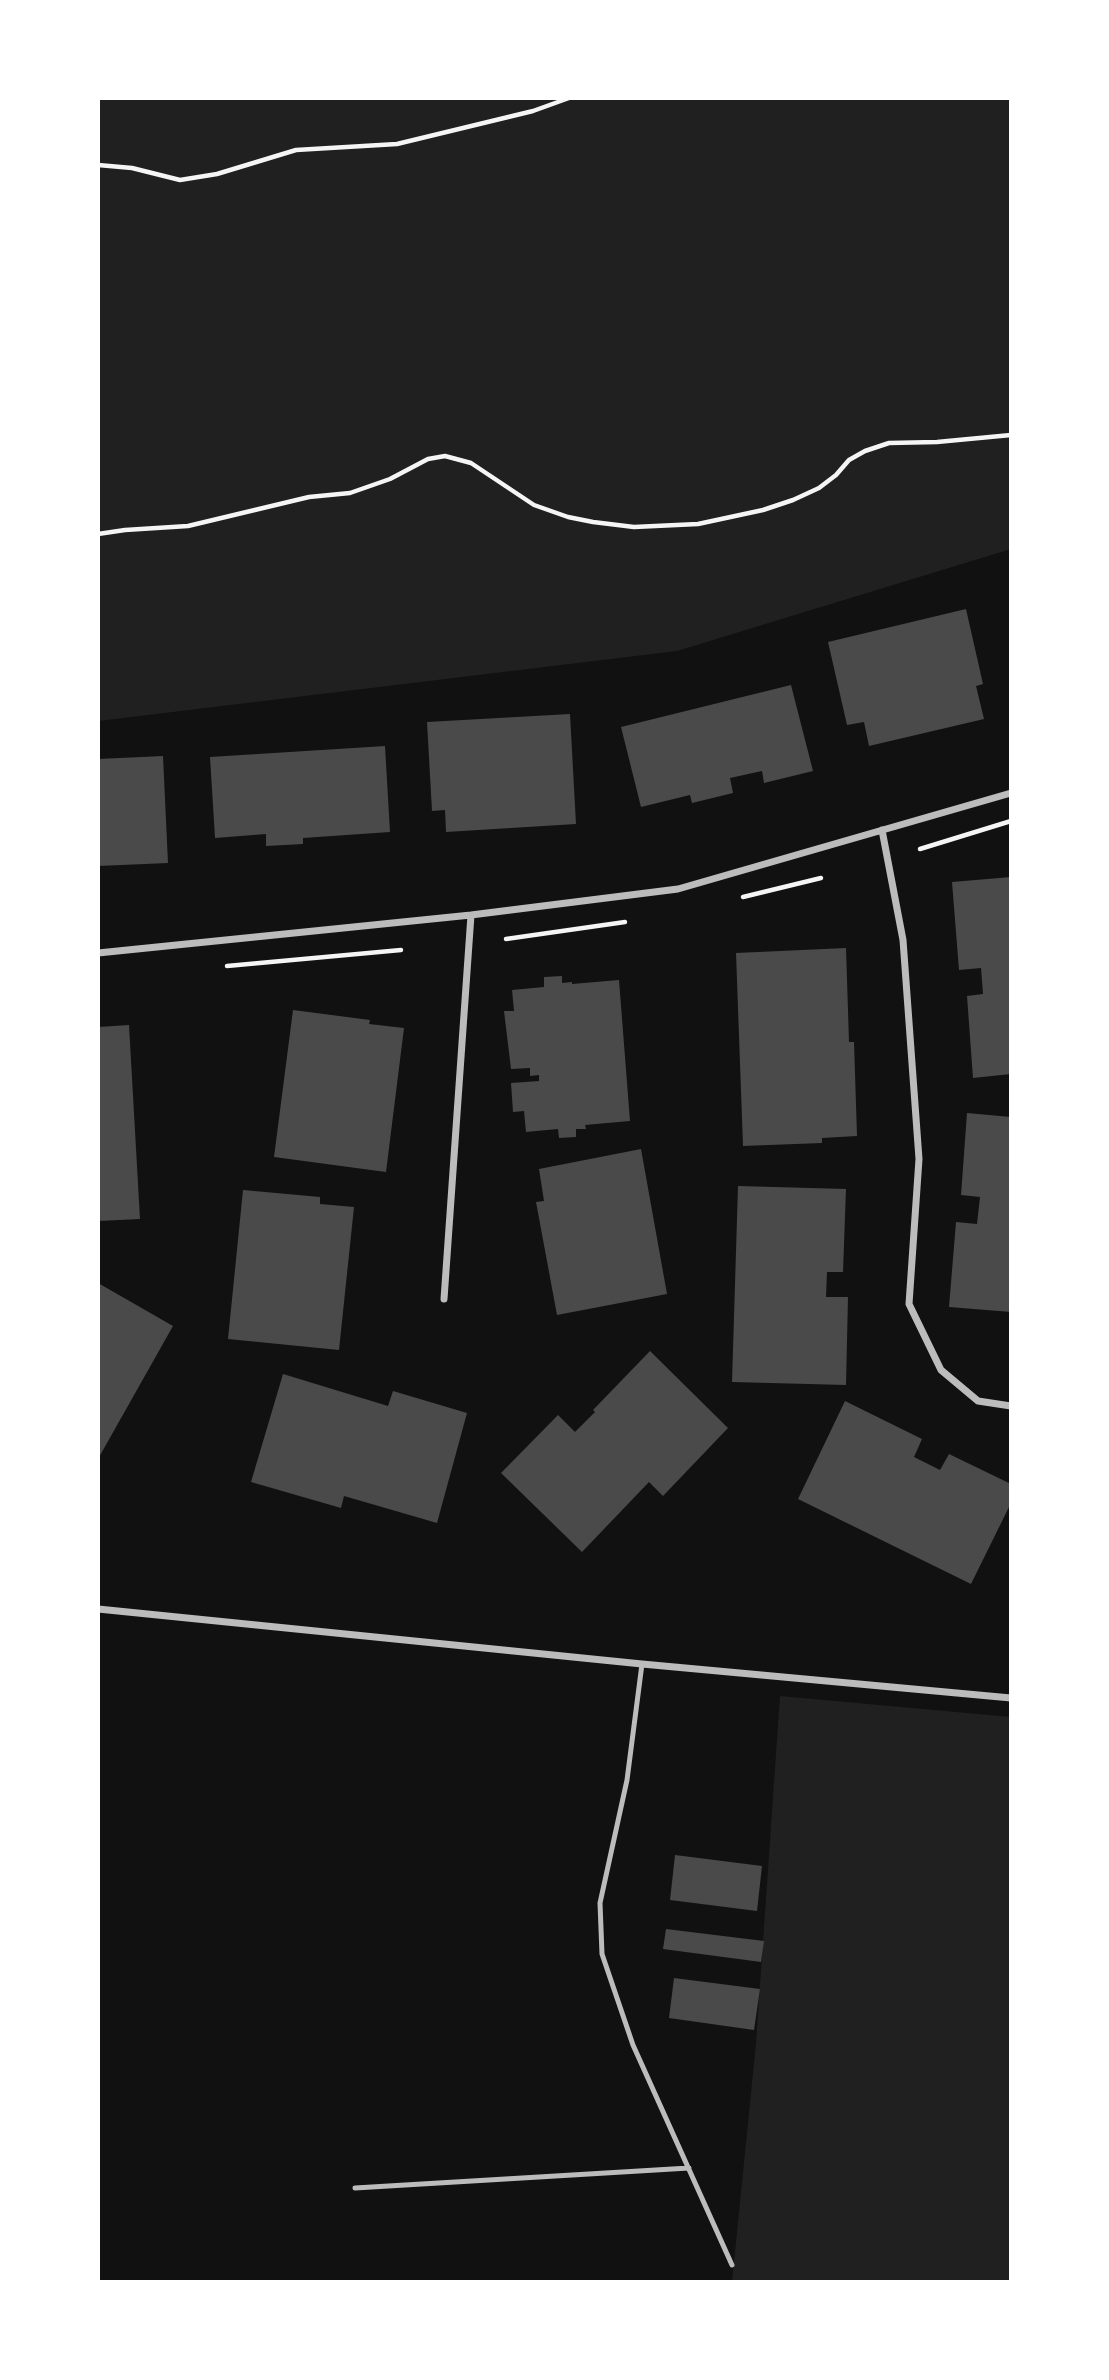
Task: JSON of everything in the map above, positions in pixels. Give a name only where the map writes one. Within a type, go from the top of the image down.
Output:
[{"type":"street","points":[[98,953],[471,915],[678,889],[1011,793]]},
{"type":"street","points":[[882,830],[903,940],[919,1159],[909,1304],[941,1370],[978,1401],[1011,1406]]},
{"type":"street","points":[[444,1299],[471,915]]},
{"type":"street","points":[[98,1609],[1011,1698]]},
{"type":"lane","points":[[642,1664],[626,1780],[600,1903],[602,1954],[633,2045],[732,2265]]},
{"type":"lane","points":[[355,2188],[689,2168]]},
{"type":"path","points":[[98,165],[132,168],[180,180],[217,174],[296,150],[397,144],[533,111],[569,98]]},
{"type":"path","points":[[98,534],[188,526],[309,497],[350,493],[390,479],[428,459],[445,456],[471,463],[534,505],[568,517],[634,527],[698,524],[763,510],[793,500],[819,488],[849,460],[889,443],[937,442],[1011,435]]},
{"type":"path","points":[[920,849],[1011,821]]},
{"type":"path","points":[[221,966],[401,950]]},
{"type":"shaded area","points":[[98,98],[1011,98],[1011,549],[677,651],[98,721]]},
{"type":"shaded area","points":[[780,1696],[1011,1717],[1011,2282],[732,2282],[756,2043]]},
{"type":"building","points":[[966,609],[983,684],[976,686],[984,719],[869,746],[864,722],[847,725],[828,642]]},
{"type":"building","points":[[791,685],[813,771],[764,783],[762,771],[730,778],[733,793],[692,803],[690,795],[641,807],[621,727]]},
{"type":"building","points":[[570,714],[576,824],[446,832],[445,810],[432,811],[427,722]]},
{"type":"building","points":[[385,746],[390,832],[303,838],[303,844],[266,846],[266,834],[215,838],[210,757]]},
{"type":"building","points":[[163,756],[168,863],[98,866],[98,759]]},
{"type":"building","points":[[1011,877],[1011,1074],[973,1078],[967,996],[983,994],[981,968],[959,970],[952,882]]},
{"type":"building","points":[[846,948],[849,1042],[854,1042],[857,1136],[822,1138],[822,1143],[743,1146],[736,953]]},
{"type":"building","points":[[562,976],[562,983],[572,984],[619,980],[630,1121],[585,1125],[586,1129],[576,1129],[576,1137],[559,1138],[558,1129],[526,1132],[524,1111],[513,1112],[511,1083],[539,1081],[539,1075],[530,1076],[530,1068],[511,1069],[504,1011],[514,1011],[512,990],[544,987],[544,977]]},
{"type":"building","points":[[293,1010],[370,1020],[369,1024],[404,1028],[386,1172],[274,1157]]},
{"type":"building","points":[[129,1025],[140,1219],[98,1221],[98,1027]]},
{"type":"building","points":[[967,1113],[1011,1117],[1011,1312],[949,1307],[956,1222],[977,1224],[980,1197],[961,1195]]},
{"type":"building","points":[[641,1149],[667,1294],[557,1315],[536,1202],[544,1201],[539,1169]]},
{"type":"building","points":[[738,1186],[846,1189],[843,1272],[827,1272],[826,1297],[848,1297],[846,1385],[732,1382]]},
{"type":"building","points":[[243,1190],[320,1197],[320,1204],[354,1207],[339,1350],[228,1339]]},
{"type":"building","points":[[98,1283],[173,1326],[98,1459]]},
{"type":"building","points":[[650,1351],[728,1428],[663,1496],[649,1482],[582,1552],[501,1473],[558,1415],[575,1432]]},
{"type":"building","points":[[283,1374],[388,1406],[393,1391],[467,1413],[437,1523],[344,1496],[341,1508],[251,1482]]},
{"type":"building","points":[[845,1401],[922,1439],[914,1457],[940,1470],[949,1454],[1011,1484],[1011,1503],[971,1584],[798,1499]]},
{"type":"building","points":[[675,1855],[762,1866],[757,1911],[670,1900]]},
{"type":"building","points":[[666,1929],[764,1941],[761,1962],[663,1949]]},
{"type":"building","points":[[674,1978],[760,1989],[754,2030],[669,2018]]}]
